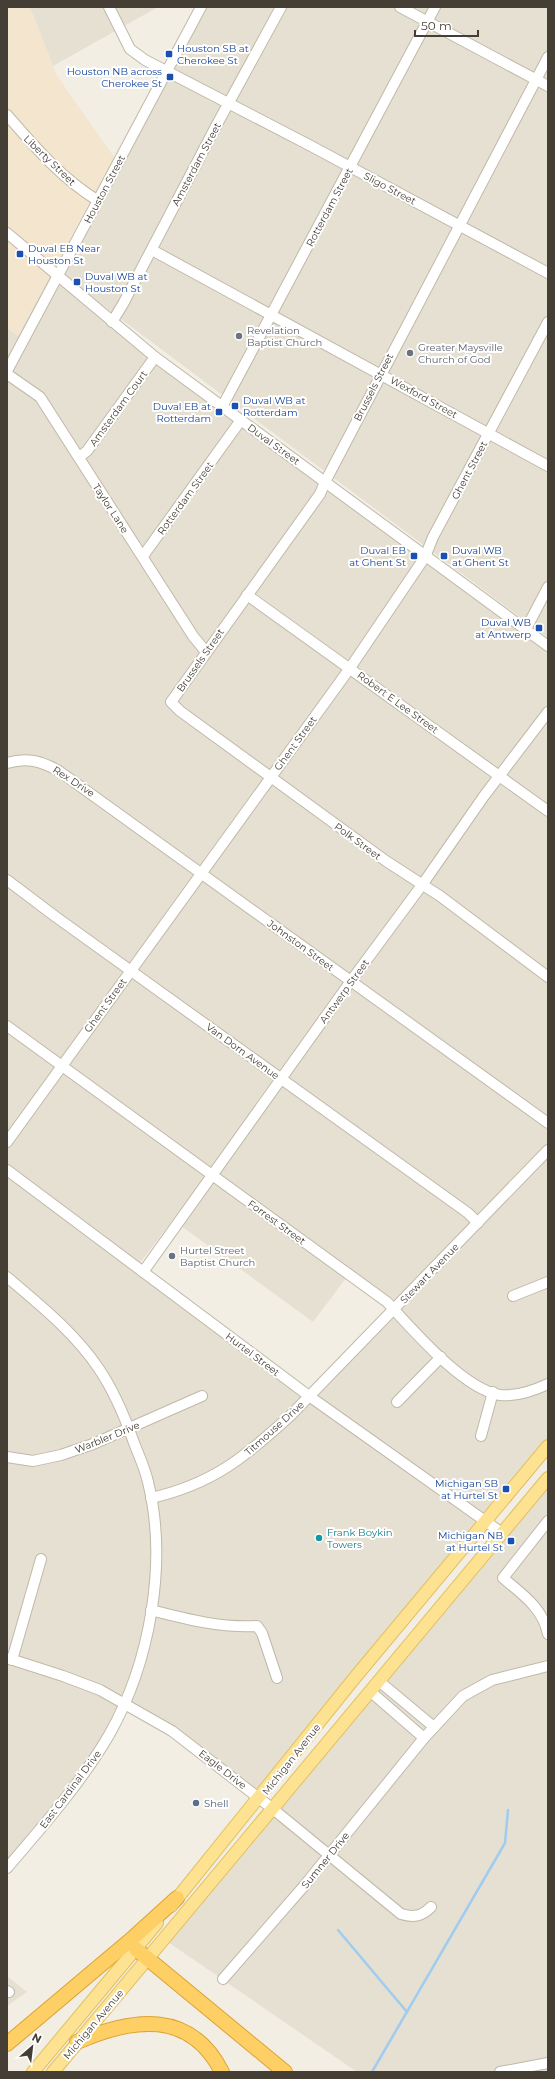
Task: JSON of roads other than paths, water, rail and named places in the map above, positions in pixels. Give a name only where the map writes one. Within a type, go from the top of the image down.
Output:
[{"type":"highway","points":[[7,2044],[134,1937],[177,1898]]},
{"type":"highway","points":[[136,1949],[285,2072]]},
{"type":"highway","points":[[78,2042],[104,2031],[144,2022],[155,2023],[177,2029],[200,2043],[209,2050],[222,2072]]},
{"type":"main road","name":"Michigan Avenue","points":[[33,2072],[260,1798],[357,1675],[548,1446]]},
{"type":"main road","name":"Michigan Avenue","points":[[53,2072],[547,1480]]},
{"type":"street","name":"Sligo Street","points":[[109,7],[130,49],[228,104],[350,167],[548,273]]},
{"type":"street","name":"Houston Street","points":[[7,371],[201,7]]},
{"type":"street","name":"Amsterdam Street","points":[[112,322],[152,250],[228,104],[282,7]]},
{"type":"street","points":[[400,7],[548,86]]},
{"type":"street","name":"Rotterdam Street","points":[[222,407],[435,7]]},
{"type":"street","name":"Brussels Street","points":[[172,701],[320,494],[380,373],[548,57]]},
{"type":"street","name":"Liberty Street","points":[[7,115],[37,150],[84,192],[97,200]]},
{"type":"street","name":"Duval Street","points":[[7,233],[155,357],[548,646]]},
{"type":"street","name":"Wexford Street","points":[[152,250],[548,466]]},
{"type":"street","name":"Ghent Street","points":[[7,1142],[350,668],[425,557],[433,538],[548,322]]},
{"type":"street","name":"Amsterdam Court","points":[[78,457],[87,451],[155,357]]},
{"type":"street","name":"Taylor Lane","points":[[7,374],[40,397],[193,636],[206,652]]},
{"type":"street","name":"Rotterdam Street","points":[[142,556],[241,420]]},
{"type":"street","points":[[526,629],[548,587]]},
{"type":"street","name":"Robert E Lee Street","points":[[247,595],[548,810]]},
{"type":"street","name":"Polk Street","points":[[172,701],[180,711],[386,861],[422,885],[548,976]]},
{"type":"street","name":"Antwerp Street","points":[[143,1272],[351,981],[422,885],[500,775],[548,712]]},
{"type":"street","name":"Rex Drive","points":[[7,763],[20,759],[46,764],[82,786],[133,823]]},
{"type":"street","name":"Johnston Street","points":[[133,823],[548,1123]]},
{"type":"street","name":"Van Dorn Avenue","points":[[7,880],[468,1213],[478,1223]]},
{"type":"street","name":"Forrest Street","points":[[7,1026],[387,1302],[419,1337],[476,1386],[500,1394],[516,1395],[530,1392],[548,1384]]},
{"type":"street","name":"Stewart Avenue","points":[[309,1396],[548,1150]]},
{"type":"street","name":"Hurtel Street","points":[[7,1170],[309,1396],[502,1533]]},
{"type":"street","name":"East Cardinal Drive","points":[[7,1277],[42,1307],[73,1337],[99,1368],[113,1392],[129,1428],[148,1481],[151,1498],[157,1572],[146,1636],[124,1703],[109,1735],[89,1766],[7,1868]]},
{"type":"street","points":[[513,1296],[548,1282]]},
{"type":"street","points":[[396,1402],[441,1357]]},
{"type":"street","points":[[481,1436],[493,1392]]},
{"type":"street","name":"Warbler Drive","points":[[7,1456],[33,1461],[61,1455],[93,1444],[202,1396]]},
{"type":"street","name":"Titmouse Drive","points":[[151,1498],[188,1488],[219,1472],[259,1444],[309,1396]]},
{"type":"street","points":[[548,1521],[503,1578],[536,1608],[548,1634]]},
{"type":"street","name":"Eagle Drive","points":[[41,1559],[10,1659],[100,1690],[172,1731],[260,1798],[401,1914],[411,1917],[424,1914],[430,1907]]},
{"type":"street","points":[[151,1610],[224,1626],[257,1626],[262,1633],[277,1678]]},
{"type":"street","name":"Sumner Drive","points":[[223,1979],[329,1855],[424,1738],[463,1696],[492,1680],[548,1666]]},
{"type":"street","points":[[380,1682],[434,1727]]},
{"type":"street","points":[[371,1692],[424,1738]]},
{"type":"street","points":[[500,2072],[548,2063]]},
{"type":"waterway","points":[[372,2072],[505,1843],[508,1810]]},
{"type":"waterway","points":[[338,1930],[407,2012]]},
{"type":"place","name":"Houston SB at Cherokee St","points":[[169,54]]},
{"type":"place","name":"Houston NB across Cherokee St","points":[[170,77]]},
{"type":"place","name":"Duval EB Near Houston St","points":[[20,254]]},
{"type":"place","name":"Duval WB at Houston St","points":[[77,282]]},
{"type":"place","name":"Revelation Baptist Church","points":[[239,336]]},
{"type":"place","name":"Greater Maysville Church of God","points":[[410,353]]},
{"type":"place","name":"Duval WB at Rotterdam","points":[[235,406]]},
{"type":"place","name":"Duval EB at Rotterdam","points":[[219,412]]},
{"type":"place","name":"Duval EB at Ghent St","points":[[414,556]]},
{"type":"place","name":"Duval WB at Ghent St","points":[[444,556]]},
{"type":"place","name":"Duval WB at Antwerp","points":[[539,628]]},
{"type":"place","name":"Hurtel Street Baptist Church","points":[[172,1256]]},
{"type":"place","name":"Michigan SB at Hurtel St","points":[[506,1489]]},
{"type":"place","name":"Frank Boykin Towers","points":[[319,1538]]},
{"type":"place","name":"Michigan NB at Hurtel St","points":[[511,1541]]},
{"type":"place","name":"Shell","points":[[196,1803]]}]
